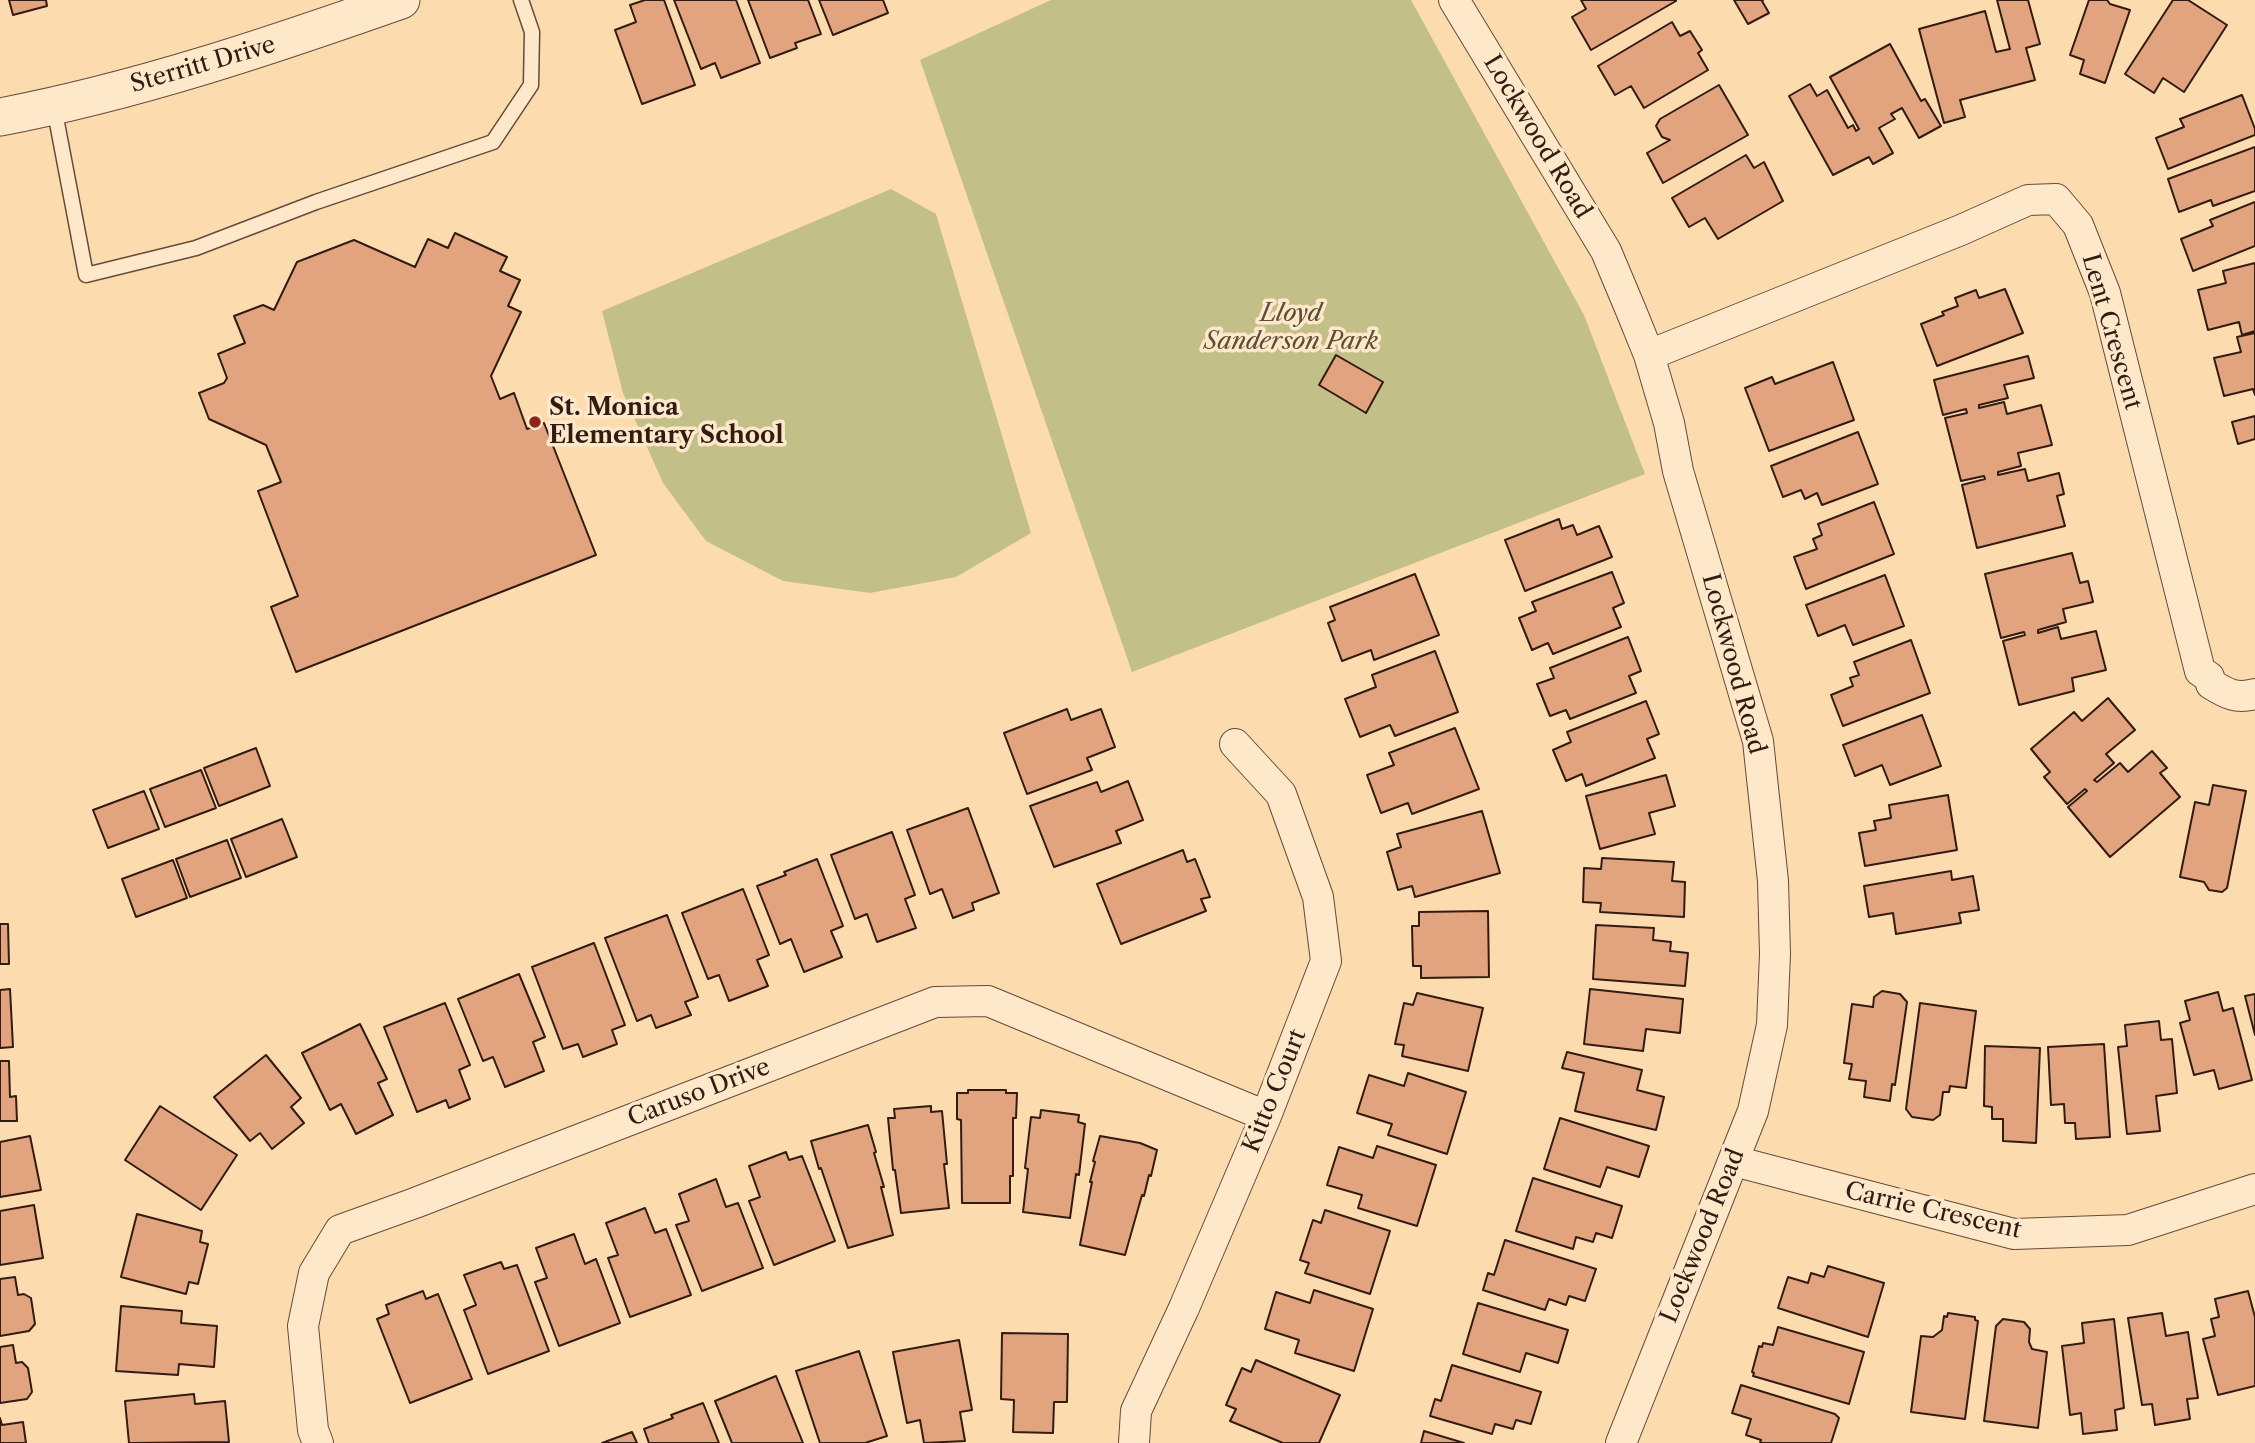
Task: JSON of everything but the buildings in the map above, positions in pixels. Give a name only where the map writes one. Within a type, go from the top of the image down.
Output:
[{"type":"street","name":"Sterritt Drive","points":[[0,117],[54,107],[180,74],[268,47],[401,0]]},
{"type":"street","name":"Lockwood Road","points":[[1454,0],[1606,251],[1649,355],[1669,423],[1678,471],[1760,754],[1773,881],[1775,954],[1772,1025],[1753,1111],[1620,1443]]},
{"type":"street","name":"Lent Crescent","points":[[1649,355],[1961,230],[2028,200],[2056,199],[2078,225],[2105,293],[2200,671],[2209,677],[2211,684],[2231,696],[2255,694]]},
{"type":"street","name":"Kitto Court","points":[[1134,1443],[1136,1411],[1184,1308],[1266,1116],[1326,961],[1318,897],[1282,794],[1235,744]]},
{"type":"street","name":"Caruso Drive","points":[[318,1443],[313,1430],[303,1326],[314,1273],[340,1230],[935,1002],[988,1001],[1266,1116]]},
{"type":"street","name":"Carrie Crescent","points":[[1734,1161],[2014,1234],[2128,1230],[2255,1189]]},
{"type":"lane","points":[[54,107],[86,275],[196,248],[316,202],[493,142],[531,85],[531,32],[521,0]]},
{"type":"green space","name":"Lloyd Sanderson Park","points":[[1051,0],[1411,0],[1584,315],[1645,474],[1132,672],[920,60]]},
{"type":"green space","points":[[891,189],[936,214],[1031,533],[956,577],[870,593],[783,581],[706,541],[663,483],[623,393],[602,311]]},
{"type":"place","name":"St. Monica Elementary School","points":[[535,422]]}]
